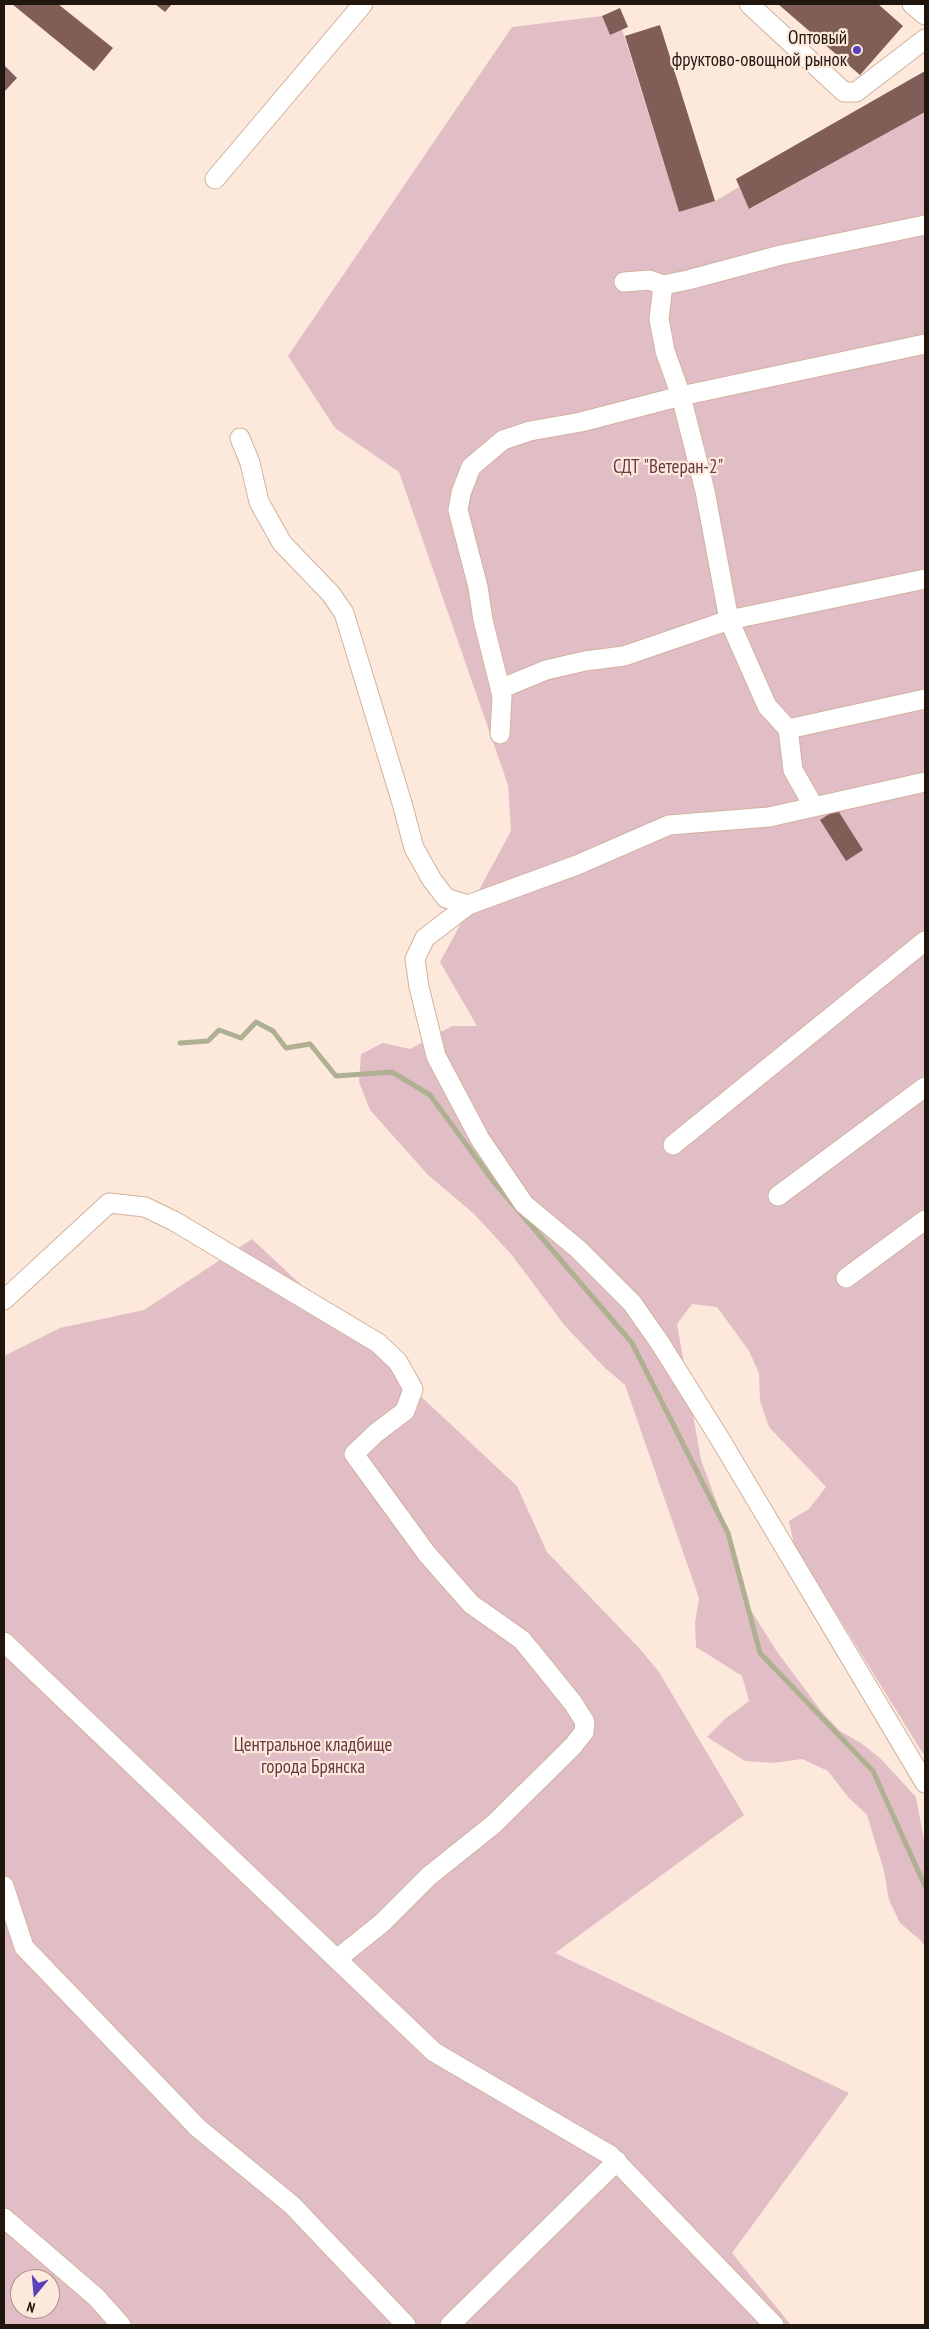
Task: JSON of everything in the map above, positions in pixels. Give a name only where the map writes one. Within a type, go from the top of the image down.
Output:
[{"type":"lane","points":[[215,180],[363,4]]},
{"type":"lane","points":[[749,4],[844,92],[856,92],[925,40]]},
{"type":"lane","points":[[912,4],[925,15]]},
{"type":"lane","points":[[624,282],[649,280],[663,285],[781,255],[925,225]]},
{"type":"lane","points":[[663,285],[659,319],[665,351],[681,396],[705,491],[729,620],[767,706],[788,729],[793,770],[814,806]]},
{"type":"lane","points":[[500,734],[502,727],[500,689],[483,620],[478,587],[458,510],[471,467],[504,440],[530,431],[581,422],[681,396],[925,344]]},
{"type":"lane","points":[[240,438],[250,463],[259,502],[282,543],[331,594],[344,613],[414,848],[432,880],[446,898],[468,905]]},
{"type":"lane","points":[[500,689],[546,670],[585,661],[624,656],[729,620],[925,579]]},
{"type":"lane","points":[[788,729],[925,699]]},
{"type":"lane","points":[[925,782],[769,817],[669,825],[568,868],[468,905],[425,938],[415,959],[419,987],[436,1056],[480,1139],[524,1204],[578,1249],[632,1303],[660,1343],[720,1439],[925,1783]]},
{"type":"lane","points":[[672,1145],[925,941]]},
{"type":"lane","points":[[778,1196],[925,1086]]},
{"type":"lane","points":[[4,1300],[109,1203],[145,1207],[174,1221],[378,1343],[398,1362],[413,1389],[405,1410],[376,1433],[354,1454],[427,1554],[471,1604],[522,1640],[573,1703],[585,1722],[584,1732],[574,1746],[494,1824],[429,1876],[382,1923],[337,1959]]},
{"type":"lane","points":[[846,1278],[925,1220]]},
{"type":"lane","points":[[4,1642],[434,2052],[617,2161],[774,2325]]},
{"type":"lane","points":[[4,1886],[24,1947],[198,2128],[292,2205],[406,2325]]},
{"type":"lane","points":[[450,2325],[617,2161]]},
{"type":"lane","points":[[4,2218],[96,2297],[121,2325]]},
{"type":"green space","name":"СДТ \"Ветеран-2\"","points":[[602,16],[610,35],[622,29],[679,212],[715,201],[739,187],[750,209],[925,112],[925,1757],[794,1545],[789,1521],[809,1509],[826,1487],[769,1427],[760,1401],[759,1373],[749,1351],[717,1307],[692,1304],[677,1324],[701,1460],[728,1533],[750,1609],[778,1653],[822,1712],[840,1731],[861,1743],[881,1759],[916,1797],[925,1846],[925,1947],[920,1940],[900,1923],[889,1900],[884,1871],[867,1815],[848,1797],[828,1771],[802,1759],[773,1763],[745,1761],[707,1737],[725,1719],[749,1701],[742,1676],[696,1647],[695,1622],[699,1598],[625,1385],[605,1368],[565,1326],[511,1254],[473,1213],[428,1175],[370,1110],[359,1082],[361,1054],[383,1043],[410,1049],[452,1026],[477,1026],[440,962],[511,831],[508,785],[399,472],[335,428],[288,356],[512,27]]},
{"type":"green space","name":"Центральное кладбище города Брянска","points":[[252,1239],[517,1486],[547,1552],[640,1649],[659,1672],[744,1815],[555,1953],[849,2093],[732,2253],[791,2325],[4,2325],[4,1356],[60,1328],[144,1310]]},
{"type":"building","points":[[12,4],[58,4],[113,48],[94,71]]},
{"type":"building","points":[[155,4],[172,4],[165,12]]},
{"type":"building","name":"Оптовый фруктово-овощной рынок","points":[[778,4],[878,4],[903,26],[860,75]]},
{"type":"building","points":[[620,8],[628,27],[610,35],[602,16]]},
{"type":"building","points":[[660,25],[715,201],[679,212],[625,36]]},
{"type":"building","points":[[4,65],[17,78],[4,92]]},
{"type":"building","points":[[925,71],[925,112],[749,209],[736,179]]},
{"type":"building","points":[[837,809],[863,850],[846,861],[820,820]]},
{"type":"waterway","points":[[180,1043],[208,1041],[219,1030],[241,1038],[256,1022],[273,1031],[286,1048],[310,1044],[336,1076],[392,1072],[430,1095],[493,1181],[632,1343],[728,1533],[760,1653],[873,1771],[925,1886]]},
{"type":"place","name":"Оптовый фруктово-овощной рынок","points":[[857,50]]}]
